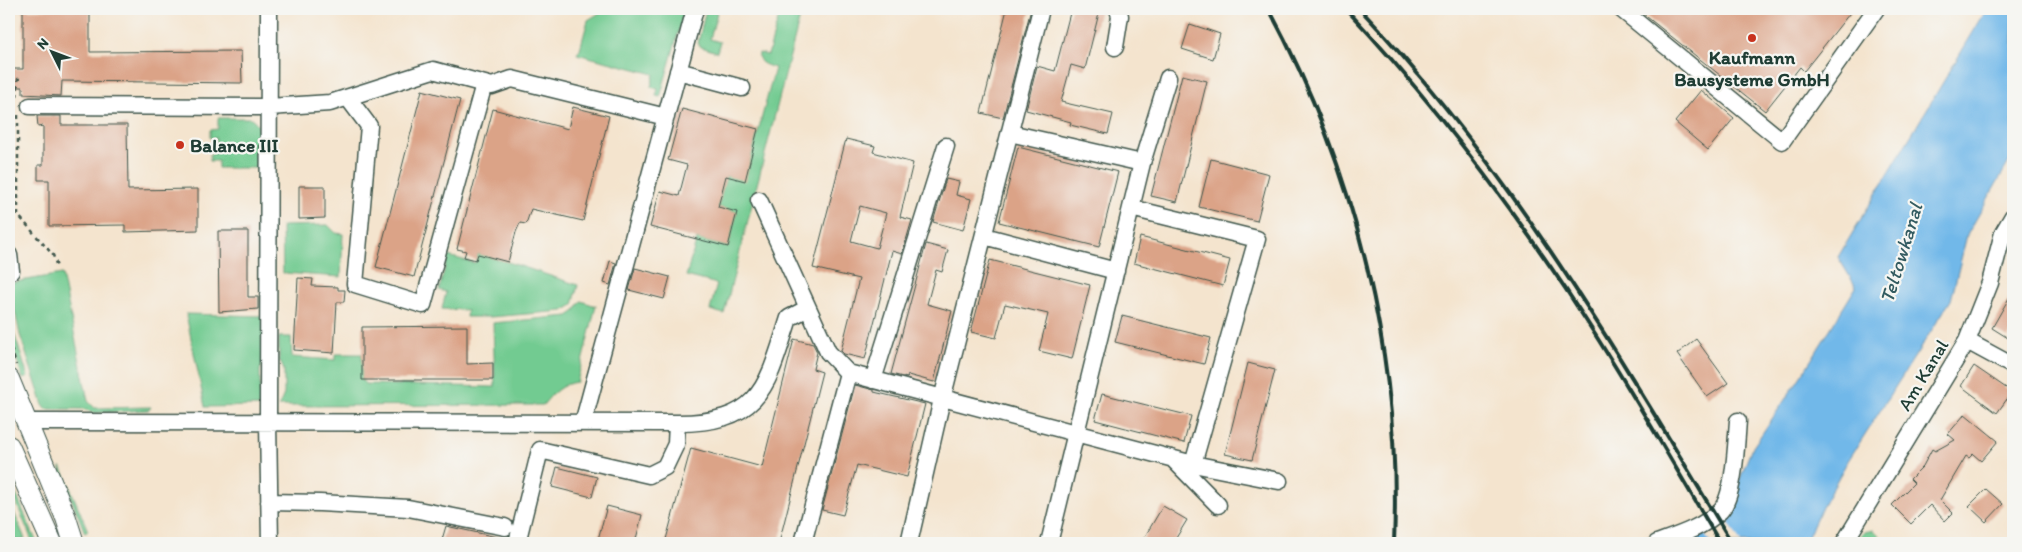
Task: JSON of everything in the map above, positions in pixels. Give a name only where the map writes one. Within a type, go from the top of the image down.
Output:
[{"type":"main road","points":[[9,379],[17,422],[66,518],[74,543]]},
{"type":"main road","points":[[9,446],[52,543]]},
{"type":"street","points":[[269,9],[268,422],[270,543]]},
{"type":"street","points":[[583,423],[694,9]]},
{"type":"street","points":[[909,543],[942,399],[1041,9]]},
{"type":"street","points":[[1115,46],[1120,16],[1118,9]]},
{"type":"street","points":[[1621,9],[1782,141],[1876,9]]},
{"type":"street","points":[[22,108],[269,107],[330,103],[432,70],[492,86],[512,79],[666,117]]},
{"type":"street","points":[[678,71],[742,88]]},
{"type":"street","points":[[1049,543],[1142,163],[1168,78]]},
{"type":"street","points":[[348,98],[369,126],[356,284],[423,305],[484,84]]},
{"type":"street","points":[[1010,133],[1142,163]]},
{"type":"street","points":[[872,380],[946,146]]},
{"type":"street","points":[[759,200],[828,352],[848,373],[1193,464],[1279,481]]},
{"type":"street","points":[[1131,208],[1256,239],[1193,464]]},
{"type":"street","name":"Am Kanal","points":[[1844,543],[1967,341],[1990,283],[2003,233],[2013,216]]},
{"type":"street","points":[[984,236],[1116,271]]},
{"type":"street","points":[[9,255],[11,271],[9,271]]},
{"type":"street","points":[[17,422],[678,423],[723,418],[748,405],[760,393],[769,377],[789,318],[808,308]]},
{"type":"street","points":[[1967,341],[2013,366]]},
{"type":"street","points":[[803,543],[848,373]]},
{"type":"street","points":[[1657,543],[1698,527],[1721,510],[1731,488],[1738,421]]},
{"type":"street","points":[[517,543],[540,450],[649,475],[665,467],[676,444],[678,423]]},
{"type":"street","points":[[1172,458],[1218,505]]},
{"type":"street","points":[[269,502],[408,508],[505,527]]},
{"type":"path","points":[[9,79],[23,79]]},
{"type":"path","points":[[18,79],[22,108],[18,215],[53,255],[57,267]]},
{"type":"green space","points":[[602,9],[685,9],[660,97],[656,96],[658,89],[651,87],[654,74],[577,54],[588,20],[601,12]]},
{"type":"green space","points":[[706,9],[718,9],[710,39],[720,42],[717,52],[701,47],[698,43]]},
{"type":"green space","points":[[781,9],[802,9],[724,314],[710,310],[717,284],[686,276],[697,239],[728,247],[737,212],[718,207],[726,176],[745,180],[775,68],[761,62],[759,53],[768,55]]},
{"type":"green space","points":[[218,118],[251,118],[256,122],[261,141],[260,168],[218,168],[218,161],[210,161],[210,154],[216,153],[216,138],[210,138],[210,130],[218,129]]},
{"type":"green space","points":[[328,225],[336,233],[343,234],[341,277],[283,273],[282,226]]},
{"type":"green space","points":[[478,254],[578,285],[573,305],[563,311],[490,317],[466,317],[467,310],[442,309],[446,292],[439,290],[448,256],[475,263]]},
{"type":"green space","points":[[62,274],[88,401],[95,408],[151,407],[149,410],[93,413],[85,409],[46,409],[43,405],[20,335],[9,283]]},
{"type":"green space","points":[[581,301],[596,306],[577,382],[566,385],[558,390],[543,405],[279,406],[284,394],[284,370],[279,359],[279,337],[291,337],[292,357],[335,360],[335,354],[362,354],[362,380],[365,384],[495,387],[493,323],[568,316],[574,312]]},
{"type":"green space","points":[[186,314],[265,316],[265,359],[260,370],[260,393],[266,406],[205,407]]},
{"type":"green space","points":[[9,317],[28,377],[23,379],[9,335]]},
{"type":"green space","points":[[61,466],[88,531],[85,533],[61,473]]},
{"type":"green space","points":[[16,494],[37,543],[33,543],[13,495]]},
{"type":"green space","points":[[9,500],[25,539],[18,541],[9,538]]},
{"type":"green space","points":[[1874,530],[1887,543],[1854,543],[1864,532]]},
{"type":"water","name":"Teltowkanal","points":[[1987,9],[2013,9],[2013,155],[1967,235],[1951,300],[1846,464],[1805,543],[1694,543],[1731,502],[1751,450],[1805,370],[1856,287],[1838,257]]},
{"type":"pier","points":[[1721,510],[1741,543],[1710,543],[1703,531]]},
{"type":"building","points":[[90,9],[90,52],[241,51],[242,83],[62,81],[61,96],[23,94],[23,87],[9,87],[9,69],[23,69],[23,10]]},
{"type":"building","points":[[1007,9],[1031,9],[1003,118],[981,113]]},
{"type":"building","points":[[1071,9],[1100,9],[1085,69],[1071,65],[1061,102],[1113,114],[1108,134],[1070,125],[1071,122],[1026,110],[1037,66],[1055,71]]},
{"type":"building","name":"Kaufmann Bausysteme GmbH","points":[[1637,9],[1853,9],[1804,71],[1800,67],[1765,111]]},
{"type":"building","points":[[1190,24],[1220,34],[1213,59],[1182,49]]},
{"type":"building","points":[[1182,75],[1207,81],[1177,202],[1151,196]]},
{"type":"building","points":[[422,90],[460,100],[414,277],[376,267]]},
{"type":"building","points":[[1701,90],[1734,118],[1708,150],[1675,122]]},
{"type":"building","points":[[573,107],[609,116],[583,221],[531,209],[526,224],[520,223],[516,232],[508,262],[478,254],[476,260],[464,257],[466,251],[457,249],[493,109],[568,129]]},
{"type":"building","points":[[682,109],[758,129],[745,181],[726,176],[718,207],[737,212],[728,247],[650,227],[660,191],[679,196],[687,165],[668,160]]},
{"type":"building","points":[[37,116],[61,116],[61,125],[127,125],[128,190],[198,189],[198,230],[125,232],[125,225],[49,226],[49,180],[38,180],[38,165],[43,165],[43,126],[38,127]]},
{"type":"building","points":[[846,139],[875,146],[873,152],[913,163],[900,217],[912,220],[902,254],[892,251],[865,359],[844,354],[841,351],[859,279],[813,268]],"holes":[[[860,206],[886,213],[877,248],[851,241]]]},
{"type":"building","points":[[1018,147],[1118,172],[1099,247],[999,222]]},
{"type":"building","points":[[1211,159],[1269,174],[1257,221],[1199,207]]},
{"type":"building","points":[[946,179],[959,182],[956,195],[971,199],[963,230],[933,222]]},
{"type":"building","points":[[299,186],[325,186],[325,218],[299,219]]},
{"type":"building","points":[[218,231],[248,231],[248,297],[258,297],[258,309],[219,312]]},
{"type":"building","points":[[1140,237],[1230,260],[1223,286],[1134,263]]},
{"type":"building","points":[[926,244],[948,250],[942,272],[936,270],[927,304],[952,311],[934,382],[908,375],[907,378],[891,374]]},
{"type":"building","points":[[990,260],[1090,285],[1072,359],[1039,351],[1048,314],[1005,304],[996,338],[971,332]]},
{"type":"building","points":[[610,261],[616,263],[610,285],[604,283]]},
{"type":"building","points":[[635,268],[670,277],[664,299],[629,290]]},
{"type":"building","points":[[298,278],[313,279],[312,286],[338,287],[338,290],[345,290],[344,302],[337,302],[334,353],[294,350]]},
{"type":"building","points":[[2013,291],[2013,329],[2008,338],[1992,328]]},
{"type":"building","points":[[1122,316],[1211,338],[1204,364],[1115,342]]},
{"type":"building","points":[[467,326],[467,364],[493,363],[493,380],[362,380],[362,327]]},
{"type":"building","points":[[794,339],[813,344],[817,352],[813,369],[822,372],[779,543],[665,543],[691,448],[762,467]]},
{"type":"building","points":[[1696,339],[1728,383],[1707,397],[1677,354]]},
{"type":"building","points":[[1248,363],[1275,370],[1252,460],[1225,454]]},
{"type":"building","points":[[1974,366],[2012,392],[1997,413],[1961,386]]},
{"type":"building","points":[[855,385],[874,390],[874,392],[925,404],[907,477],[857,465],[843,515],[822,510]]},
{"type":"building","points":[[1102,394],[1191,416],[1184,443],[1095,420]]},
{"type":"building","points":[[1965,414],[1998,441],[1981,461],[1973,454],[1969,458],[1966,456],[1940,500],[1953,513],[1945,521],[1930,505],[1911,524],[1892,505],[1914,483],[1910,479],[1923,466],[1932,449],[1935,451],[1955,440],[1948,434]]},
{"type":"building","points":[[557,467],[597,477],[592,497],[552,487]]},
{"type":"building","points":[[1986,489],[2003,504],[1986,522],[1969,506]]},
{"type":"building","points":[[607,506],[642,515],[635,543],[597,543]]},
{"type":"building","points":[[1163,506],[1187,520],[1173,543],[1141,543]]},
{"type":"building","points":[[446,526],[506,539],[506,543],[441,543]]},
{"type":"railway","points":[[1269,9],[1300,71],[1326,135],[1349,201],[1367,268],[1381,336],[1390,405],[1394,474],[1394,543]]},
{"type":"railway","points":[[1346,9],[1433,109],[1488,179],[1540,251],[1605,351],[1720,543]]},
{"type":"railway","points":[[1360,9],[1466,133],[1514,199],[1605,334],[1732,543]]},
{"type":"place","name":"Kaufmann Bausysteme GmbH","points":[[1752,38]]},
{"type":"place","name":"Balance III","points":[[180,145]]}]
